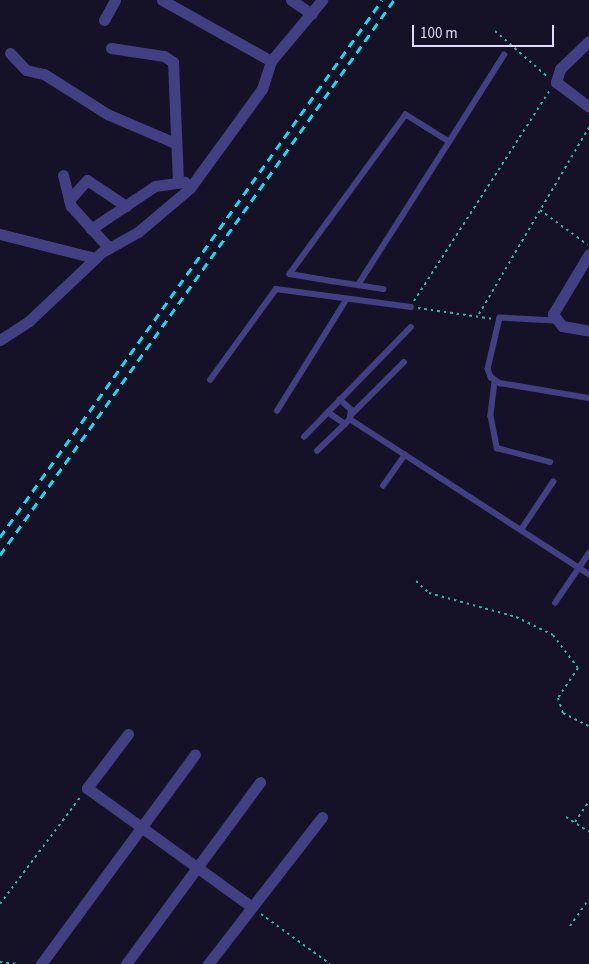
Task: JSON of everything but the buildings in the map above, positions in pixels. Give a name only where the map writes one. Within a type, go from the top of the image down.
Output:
[{"type":"street","points":[[104,20],[114,0]]},
{"type":"street","points":[[162,0],[271,61]]},
{"type":"street","points":[[291,0],[312,14]]},
{"type":"street","points":[[0,340],[29,321],[95,258],[153,221],[194,184],[262,89],[271,61],[322,0]]},
{"type":"street","points":[[589,41],[563,65],[556,82],[589,107]]},
{"type":"street","points":[[111,48],[164,56],[173,62],[178,180]]},
{"type":"street","points":[[10,53],[26,70],[44,74],[107,114],[175,143]]},
{"type":"street","points":[[63,175],[69,200],[91,229],[109,248]]},
{"type":"street","points":[[69,200],[87,180],[126,206]]},
{"type":"street","points":[[91,229],[155,186],[178,180],[194,184]]},
{"type":"street","points":[[0,234],[95,258]]},
{"type":"street","points":[[589,254],[553,314],[554,321],[589,331]]},
{"type":"street","points":[[128,734],[87,788],[252,907]]},
{"type":"street","points":[[41,964],[195,754]]},
{"type":"street","points":[[126,964],[260,782]]},
{"type":"street","points":[[208,964],[322,817]]},
{"type":"lane","points":[[358,285],[504,55]]},
{"type":"lane","points":[[384,289],[290,274],[406,115],[449,142]]},
{"type":"lane","points":[[210,380],[276,289],[346,300],[411,307]]},
{"type":"lane","points":[[277,411],[346,300]]},
{"type":"lane","points":[[550,462],[497,448],[491,416],[495,382],[488,369],[498,320],[502,316],[554,321]]},
{"type":"lane","points":[[304,437],[412,327]]},
{"type":"lane","points":[[317,451],[404,362]]},
{"type":"lane","points":[[495,382],[589,398]]},
{"type":"lane","points":[[340,400],[351,410],[350,418]]},
{"type":"lane","points":[[328,412],[345,424]]},
{"type":"lane","points":[[350,418],[589,574]]},
{"type":"lane","points":[[383,486],[405,455]]},
{"type":"lane","points":[[521,530],[554,482]]},
{"type":"lane","points":[[556,603],[589,553]]},
{"type":"path","points":[[495,31],[556,82],[411,307],[498,320]]},
{"type":"path","points":[[479,314],[589,128]]},
{"type":"path","points":[[540,210],[589,246]]},
{"type":"path","points":[[416,581],[429,593],[516,617],[553,635],[578,668],[558,698],[564,713],[589,726]]},
{"type":"path","points":[[0,904],[87,788]]},
{"type":"path","points":[[575,823],[589,801]]},
{"type":"path","points":[[566,817],[589,832]]},
{"type":"path","points":[[570,926],[589,899]]},
{"type":"path","points":[[252,907],[330,964]]},
{"type":"path","points":[[0,962],[18,964]]},
{"type":"railway","points":[[0,537],[382,0]]},
{"type":"railway","points":[[0,555],[394,0]]}]
